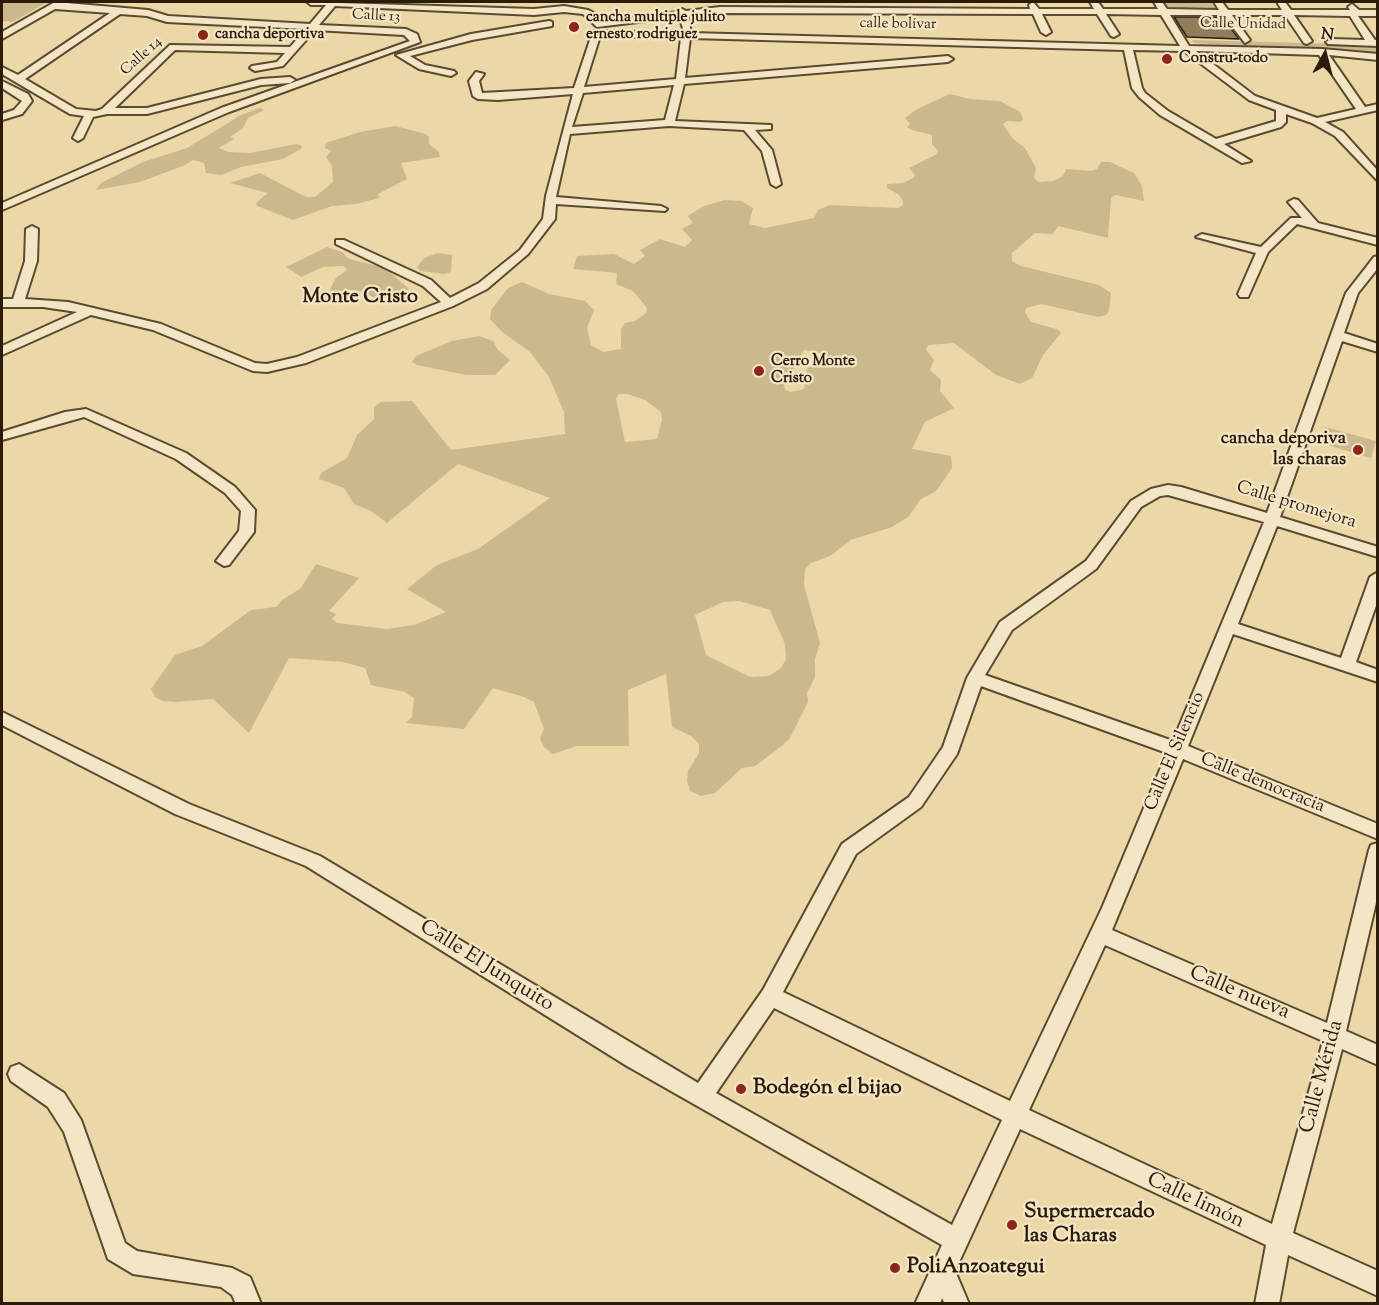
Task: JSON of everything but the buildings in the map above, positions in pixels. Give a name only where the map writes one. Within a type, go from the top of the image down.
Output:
[{"type":"street","points":[[311,2],[534,12],[555,5],[589,8],[602,15],[608,28]]},
{"type":"street","points":[[255,68],[280,64],[333,2]]},
{"type":"street","points":[[1030,2],[1046,32]]},
{"type":"street","points":[[1094,2],[1114,34]]},
{"type":"street","points":[[1158,2],[1186,48],[1252,98],[1316,121],[1339,134],[1377,178]]},
{"type":"street","points":[[1218,2],[1245,40]]},
{"type":"street","points":[[1281,2],[1307,41]]},
{"type":"street","points":[[1348,2],[1356,13]]},
{"type":"street","points":[[2,36],[56,4]]},
{"type":"street","name":"Calle 13","points":[[56,4],[148,13],[167,19],[412,34],[415,42],[410,46],[345,68]]},
{"type":"street","points":[[2,303],[68,306],[157,327],[253,367],[267,369],[301,360],[449,303],[483,286],[525,252],[549,219],[566,131],[597,28],[594,18],[585,12],[555,5]]},
{"type":"street","points":[[18,80],[118,11]]},
{"type":"street","points":[[597,28],[608,28],[682,12],[725,23],[784,25],[848,25],[908,15],[1377,13]]},
{"type":"street","points":[[669,123],[680,82],[686,37],[687,28],[682,12]]},
{"type":"street","points":[[1356,13],[1353,14],[1375,43]]},
{"type":"street","points":[[2,23],[22,24]]},
{"type":"street","name":"calle bolívar","points":[[608,28],[686,37],[725,23],[848,25],[879,52],[911,36],[978,37],[1128,47],[1322,52],[1377,57]]},
{"type":"street","points":[[2,207],[202,119],[296,83],[345,68],[471,37],[549,24]]},
{"type":"street","name":"Calle Unidad","points":[[1180,38],[1375,43]]},
{"type":"street","name":"Calle 14","points":[[106,111],[172,47],[293,50]]},
{"type":"street","points":[[1128,47],[1137,88],[1143,94],[1164,113],[1214,143],[1238,154],[1246,161]]},
{"type":"street","points":[[479,74],[474,81],[481,97],[680,82],[879,52],[948,59]]},
{"type":"street","points":[[1322,52],[1361,109]]},
{"type":"street","points":[[401,56],[422,67],[451,73]]},
{"type":"street","points":[[2,70],[74,112],[89,115],[106,111],[133,112],[158,109],[275,79],[296,83]]},
{"type":"street","points":[[2,84],[25,96],[27,101],[18,112],[2,117]]},
{"type":"street","points":[[1316,121],[1377,107]]},
{"type":"street","points":[[1214,143],[1277,125],[1281,122],[1281,110]]},
{"type":"street","points":[[78,138],[89,115]]},
{"type":"street","points":[[566,131],[669,123],[685,126],[767,127]]},
{"type":"street","points":[[747,127],[767,150],[776,184]]},
{"type":"street","points":[[551,200],[661,209]]},
{"type":"street","points":[[1294,202],[1313,224]]},
{"type":"street","points":[[1244,294],[1263,251],[1294,220],[1377,242]]},
{"type":"street","points":[[18,302],[31,261],[32,228]]},
{"type":"street","points":[[1202,237],[1263,251]]},
{"type":"street","points":[[340,242],[427,283],[449,303]]},
{"type":"street","name":"Calle El Silencio","points":[[958,1241],[1099,934],[1228,627],[1272,519],[1352,293],[1377,259]]},
{"type":"street","points":[[2,351],[87,312]]},
{"type":"street","points":[[1336,334],[1377,348]]},
{"type":"street","points":[[2,436],[41,422],[86,413],[181,456],[230,490],[248,510],[246,531],[224,561]]},
{"type":"street","name":"Calle promejora","points":[[975,678],[1006,626],[1091,565],[1136,504],[1156,492],[1168,490],[1377,552]]},
{"type":"street","points":[[1346,666],[1377,577]]},
{"type":"street","points":[[1228,627],[1377,676]]},
{"type":"street","points":[[701,1096],[770,996],[849,849],[915,802],[951,749],[975,678]]},
{"type":"street","name":"Calle democracia","points":[[975,678],[1177,749],[1377,832]]},
{"type":"street","name":"Calle El Junquito","points":[[2,718],[182,809],[313,861],[635,1059],[958,1241]]},
{"type":"street","name":"Calle Mérida","points":[[1267,1304],[1279,1241],[1335,1034],[1377,850]]},
{"type":"street","name":"Calle nueva","points":[[1099,934],[1335,1034],[1377,1055]]},
{"type":"street","name":"Calle limón","points":[[770,996],[1279,1241],[1377,1284]]},
{"type":"street","points":[[20,1074],[56,1100],[74,1126],[117,1251],[133,1262],[224,1276],[241,1287],[249,1304]]},
{"type":"street","points":[[927,1304],[958,1241]]},
{"type":"street","points":[[943,1271],[957,1304]]},
{"type":"shaded area","points":[[2,2],[47,2],[13,22],[2,21]]},
{"type":"shaded area","points":[[1162,2],[1211,2],[1218,12],[1168,12]]},
{"type":"shaded area","points":[[1192,40],[1377,45],[1377,55],[1193,43]]},
{"type":"shaded area","points":[[950,94],[970,99],[1000,101],[1020,112],[1023,119],[1021,122],[1007,121],[1003,124],[1013,139],[1025,148],[1036,168],[1034,178],[1039,182],[1053,181],[1063,176],[1066,169],[1091,171],[1097,169],[1101,162],[1110,162],[1134,173],[1142,186],[1144,201],[1115,195],[1111,198],[1108,238],[1058,226],[1053,234],[1035,233],[1012,253],[1012,261],[1021,266],[1099,285],[1111,293],[1109,311],[1106,315],[1098,317],[1041,304],[1026,308],[1025,312],[1031,322],[1057,329],[1061,333],[1043,355],[1032,378],[1020,384],[996,375],[954,343],[928,345],[926,350],[934,360],[930,370],[941,380],[940,391],[954,408],[925,422],[912,449],[951,456],[952,468],[936,491],[921,499],[908,517],[892,527],[851,540],[830,556],[811,563],[805,569],[804,585],[820,643],[815,659],[815,677],[807,693],[808,702],[790,738],[783,745],[755,766],[742,768],[715,793],[701,796],[690,791],[687,781],[688,771],[699,753],[699,744],[691,736],[672,727],[666,674],[628,690],[629,746],[577,746],[553,754],[544,747],[540,738],[544,729],[534,702],[524,697],[493,688],[464,729],[406,723],[412,717],[414,698],[405,692],[371,685],[365,668],[343,662],[289,658],[249,733],[213,699],[175,702],[162,701],[155,697],[151,689],[175,655],[202,646],[251,610],[276,607],[282,600],[301,588],[316,564],[359,578],[329,611],[336,614],[332,619],[337,623],[387,629],[414,625],[446,612],[407,589],[437,565],[478,549],[550,498],[458,464],[387,523],[371,511],[354,504],[344,488],[319,479],[321,473],[347,458],[357,435],[374,419],[374,407],[381,402],[412,401],[451,450],[565,434],[564,412],[549,377],[530,352],[502,332],[490,319],[491,310],[508,288],[522,282],[549,294],[585,301],[594,310],[587,328],[591,345],[603,352],[621,349],[621,329],[625,323],[635,321],[646,313],[647,308],[633,291],[616,284],[617,273],[573,269],[577,256],[614,254],[634,264],[645,256],[640,250],[660,239],[685,247],[692,240],[682,229],[693,223],[688,216],[704,206],[725,200],[741,201],[753,208],[749,224],[765,228],[814,218],[818,210],[830,205],[898,208],[903,205],[903,201],[898,194],[887,188],[887,184],[903,183],[913,178],[915,175],[909,168],[937,154],[938,151],[932,144],[932,135],[907,127],[910,124],[905,118],[917,109]],"holes":[[[804,350],[820,353],[821,358],[807,369],[804,389],[791,392],[785,390],[784,384]],[[619,394],[645,400],[661,412],[662,420],[657,439],[625,442],[616,399]],[[739,601],[770,610],[785,644],[786,659],[781,668],[769,676],[750,677],[706,655],[695,615],[723,602]]]},
{"type":"shaded area","points":[[260,108],[264,110],[248,118],[243,128],[230,137],[234,139],[219,148],[228,152],[250,153],[296,144],[302,146],[301,149],[283,159],[241,167],[221,175],[206,173],[204,163],[193,160],[140,182],[96,190],[101,183],[143,162],[187,148],[241,115]]},
{"type":"shaded area","points":[[395,126],[426,134],[429,137],[429,144],[439,152],[440,157],[401,163],[407,179],[378,194],[379,198],[356,204],[332,206],[293,220],[257,206],[256,203],[268,193],[230,183],[260,173],[306,197],[315,197],[333,182],[332,166],[326,157],[331,151],[325,148],[326,143],[360,132]]},
{"type":"shaded area","points":[[327,247],[342,252],[349,259],[385,268],[409,289],[378,299],[360,291],[351,290],[335,295],[330,292],[331,287],[336,278],[347,270],[344,266],[323,267],[301,277],[286,267]]},
{"type":"shaded area","points":[[438,253],[452,255],[451,272],[444,274],[420,271],[417,267],[424,258]]},
{"type":"shaded area","points":[[479,336],[493,341],[498,350],[510,360],[495,375],[466,375],[412,362],[416,356],[452,341]]},
{"type":"shaded area","name":"cancha deporiva las charas","points":[[1325,427],[1376,441],[1371,458],[1317,442]]},
{"type":"place","name":"cancha multiple julito ernesto rodriguez","points":[[574,27]]},
{"type":"place","name":"cancha deportiva","points":[[203,35]]},
{"type":"place","name":"Constru-todo","points":[[1167,59]]},
{"type":"place","name":"Cerro Monte Cristo","points":[[759,371]]},
{"type":"place","name":"cancha deporiva las charas","points":[[1358,450]]},
{"type":"place","name":"Bodegón el bijao","points":[[741,1089]]},
{"type":"place","name":"Supermercado las Charas","points":[[1012,1225]]},
{"type":"place","name":"PoliAnzoategui","points":[[895,1268]]},
{"type":"district","name":"Monte Cristo","points":[[360,299]]}]
